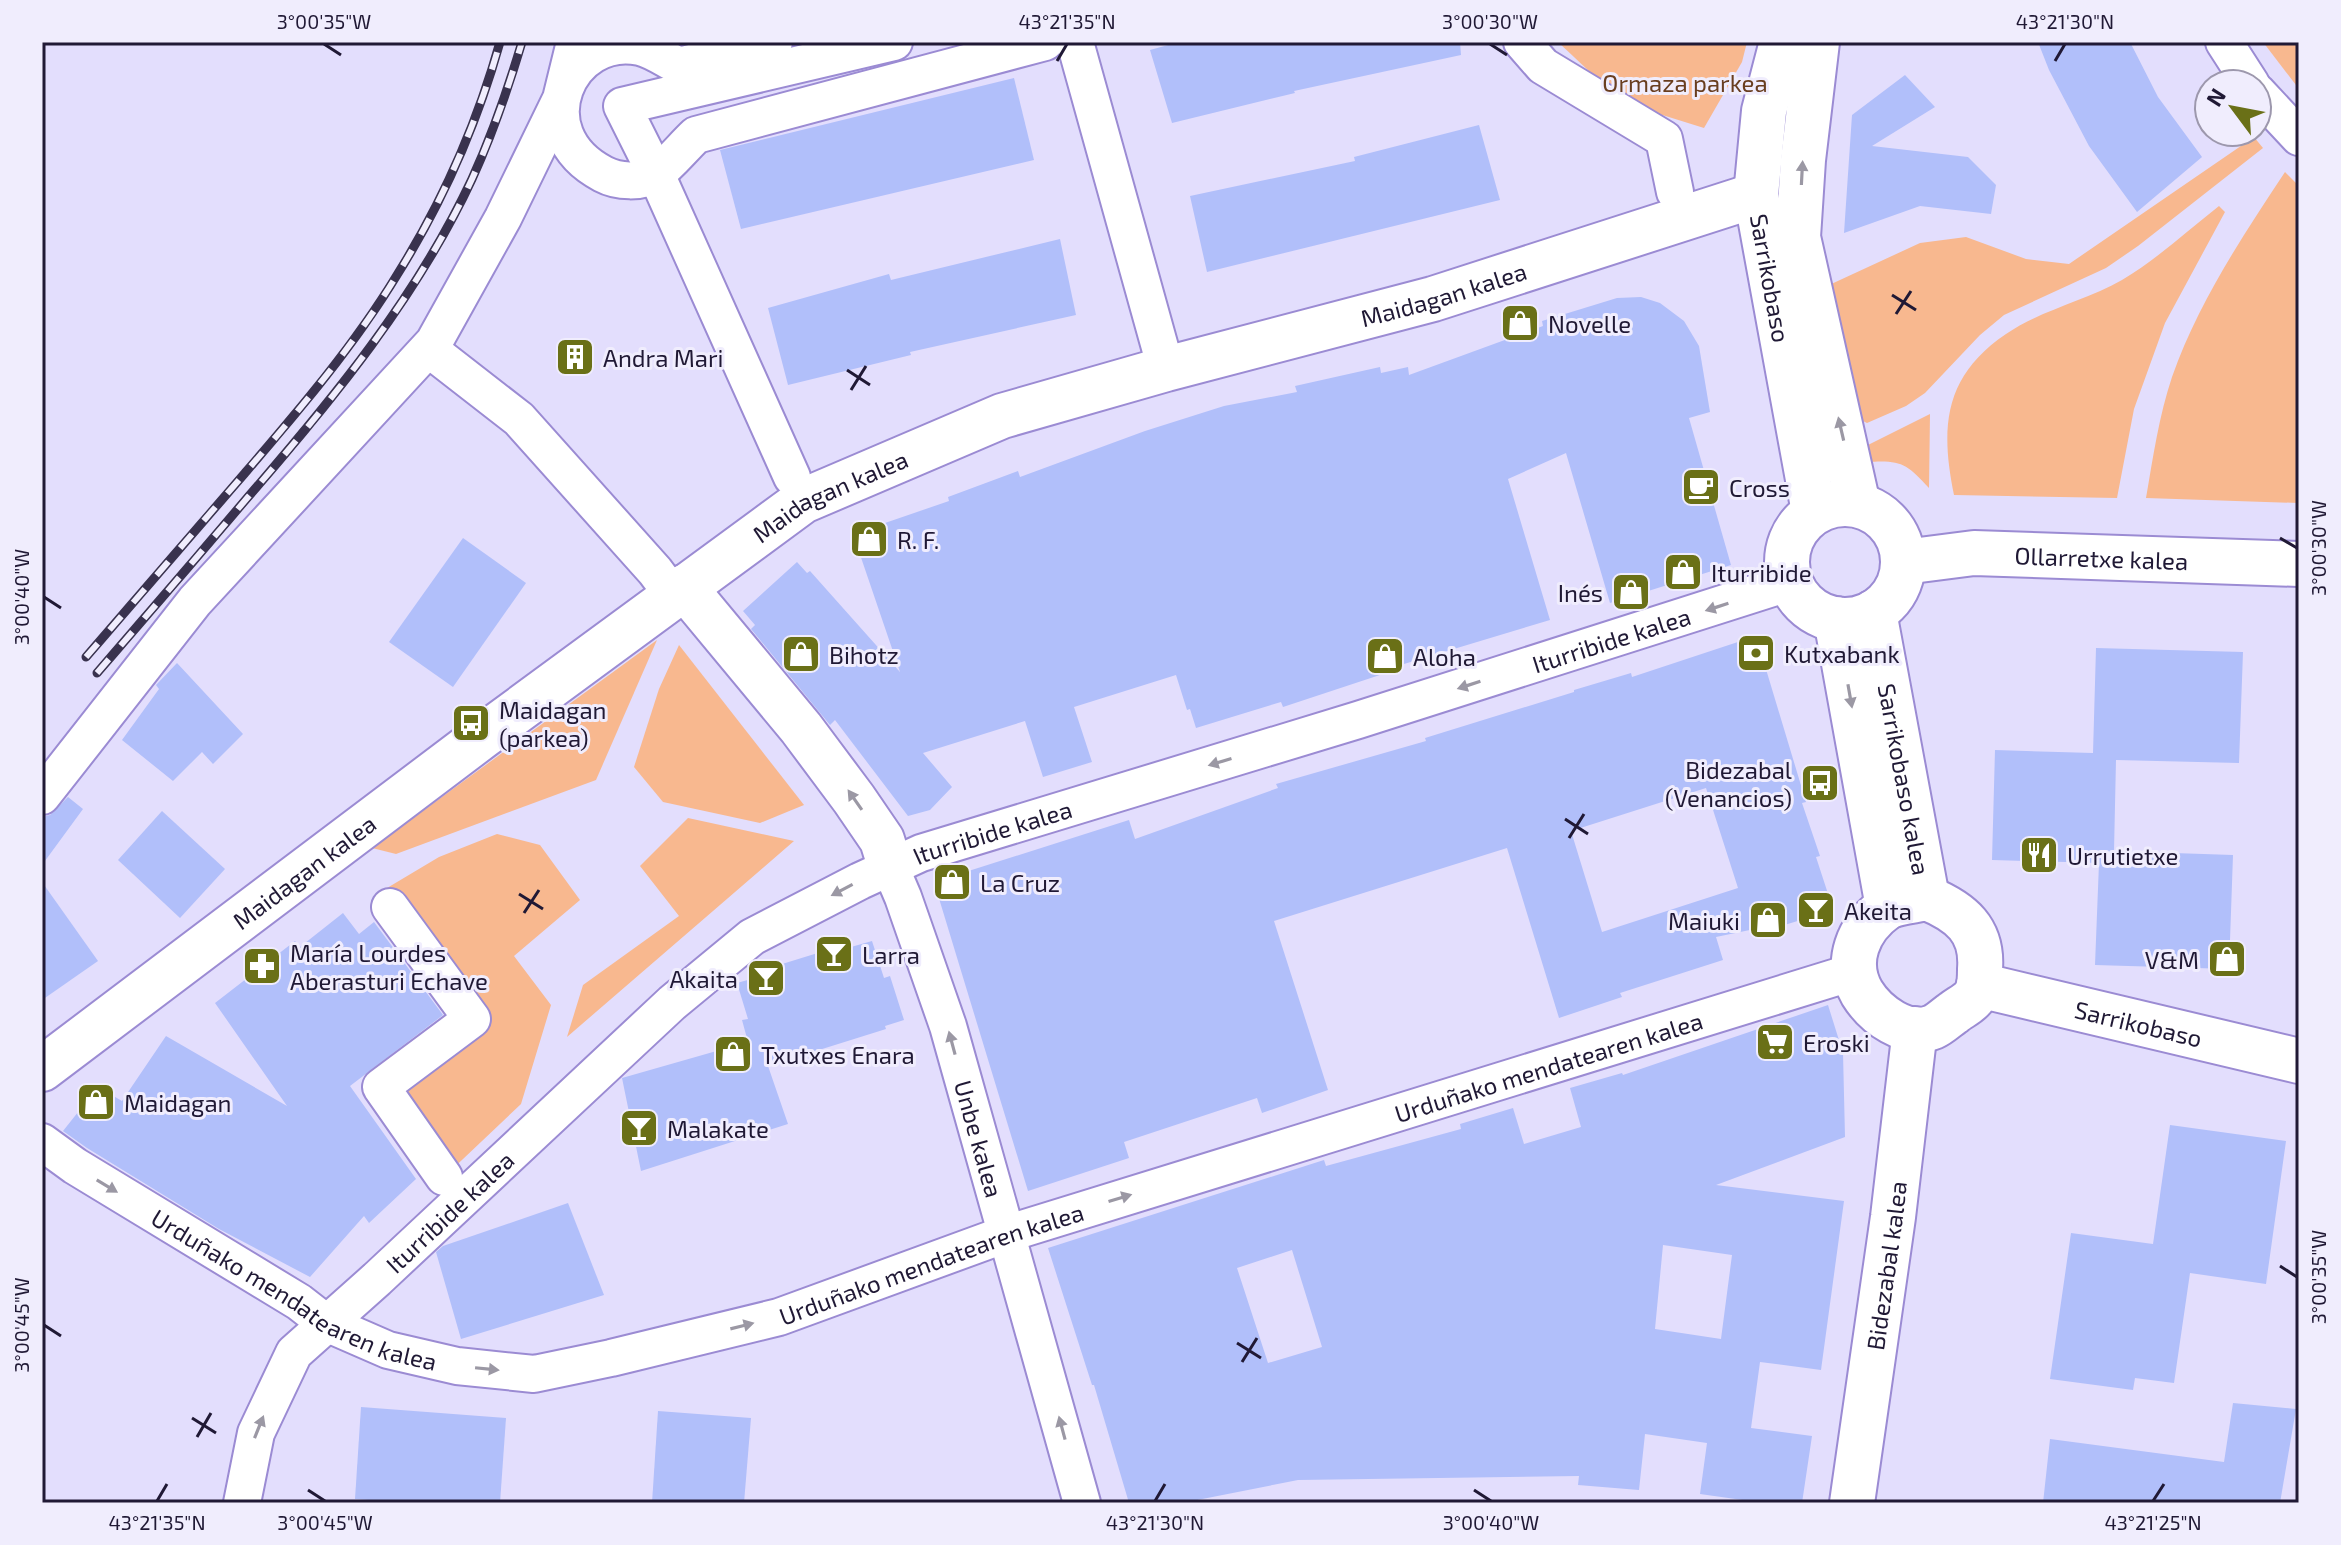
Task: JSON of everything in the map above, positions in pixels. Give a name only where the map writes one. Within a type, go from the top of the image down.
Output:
[{"type":"street","points":[[575,42],[559,109],[562,131],[571,149],[591,168],[612,179],[636,181],[656,174],[696,135],[1045,42]]},
{"type":"street","points":[[42,796],[195,601],[429,349],[503,218],[566,83],[587,59],[611,47],[640,47],[679,66],[774,42]]},
{"type":"street","points":[[792,477],[656,174],[622,106],[894,42]]},
{"type":"street","points":[[1075,42],[1166,369]]},
{"type":"street","points":[[1522,42],[1543,66],[1664,139],[1675,192]]},
{"type":"street","name":"Sarrikobaso","points":[[1782,42],[1764,111],[1756,195],[1814,512]]},
{"type":"street","name":"Sarrikobaso","points":[[1817,42],[1803,160],[1798,237],[1858,505]]},
{"type":"street","points":[[2224,42],[2241,68]]},
{"type":"street","points":[[2273,109],[2299,137]]},
{"type":"street","name":"Maidagan kalea","points":[[42,1069],[803,501],[1002,416],[1433,299],[1756,195]]},
{"type":"street","points":[[429,349],[519,419],[801,728],[882,840],[891,869]]},
{"type":"street","points":[[1828,505],[1858,505],[1876,512],[1891,525],[1900,542],[1904,562],[1895,591],[1855,616],[1808,607],[1791,582],[1787,562],[1790,543],[1799,525],[1814,512],[1828,505]]},
{"type":"street","name":"Ollarretxe kalea","points":[[1904,562],[1974,553],[2299,564]]},
{"type":"street","name":"Iturribide kalea","points":[[242,1503],[256,1433],[294,1353],[672,1003],[752,937],[921,853],[1373,715],[1791,582]]},
{"type":"street","name":"Sarrikobaso kalea","points":[[1855,616],[1908,902]]},
{"type":"street","name":"Unbe kalea","points":[[891,869],[948,1026],[1082,1503]]},
{"type":"street","points":[[1908,902],[1952,908],[1978,939],[1981,949],[1979,985],[1973,998],[1933,1027],[1915,1029],[1883,1019],[1862,993],[1853,972],[1854,950],[1863,929],[1908,902]]},
{"type":"street","points":[[390,907],[472,1019],[381,1087],[444,1177]]},
{"type":"street","name":"Urduñako mendatearen kalea","points":[[42,1142],[75,1166],[299,1302],[326,1323],[388,1350],[457,1366],[534,1374],[779,1317],[1006,1234],[1853,972]]},
{"type":"street","name":"Sarrikobaso","points":[[1979,985],[2299,1061]]},
{"type":"street","name":"Bidezabal kalea","points":[[1852,1503],[1891,1232],[1915,1029]]},
{"type":"green space","name":"Ormaza parkea","points":[[1558,42],[1747,42],[1742,62],[1704,128],[1656,113],[1606,87]]},
{"type":"green space","points":[[2263,42],[2299,42],[2299,89]]},
{"type":"green space","points":[[2238,148],[2263,148],[2106,268],[2004,315],[1980,335],[1925,393],[1906,406],[1867,423],[1855,417],[1827,286],[1920,243],[1966,237],[2026,259],[2069,264]]},
{"type":"green space","points":[[2285,172],[2299,186],[2299,503],[2146,498],[2163,407],[2183,350],[2222,271]]},
{"type":"green space","points":[[2219,206],[2225,212],[2165,323],[2134,409],[2117,498],[1954,495],[1948,447],[1952,405],[1959,385],[1985,350],[2020,326],[2135,272]]},
{"type":"green space","points":[[1930,414],[1929,488],[1902,465],[1867,462],[1864,447]]},
{"type":"green space","points":[[657,640],[596,780],[396,854],[372,848]]},
{"type":"green space","points":[[679,645],[804,805],[760,823],[663,802],[634,767],[659,689]]},
{"type":"green space","points":[[688,818],[794,841],[567,1037],[583,985],[679,916],[640,866]]},
{"type":"green space","points":[[497,834],[540,845],[580,900],[514,956],[551,1005],[521,1104],[444,1177],[381,1087],[472,1019],[377,894],[439,857]]},
{"type":"building","points":[[1179,42],[1460,42],[1461,55],[1294,91],[1172,123],[1150,50]]},
{"type":"building","points":[[2038,42],[2130,42],[2158,97],[2202,157],[2137,212],[2089,146],[2049,70]]},
{"type":"building","points":[[1905,75],[1935,107],[1872,146],[1968,157],[1996,185],[1991,214],[1920,206],[1844,233],[1852,115]]},
{"type":"building","points":[[1014,78],[1034,160],[741,229],[720,150]]},
{"type":"building","points":[[1479,125],[1500,200],[1207,272],[1190,196],[1355,161],[1354,157]]},
{"type":"building","points":[[1060,239],[1076,315],[910,352],[911,355],[788,385],[768,308],[889,274],[891,280]]},
{"type":"building","points":[[1641,297],[1660,303],[1684,321],[1699,346],[1710,412],[1689,418],[1731,565],[1610,603],[1566,453],[1508,479],[1550,620],[1394,667],[1395,670],[1283,707],[1281,702],[1196,728],[1176,675],[1074,707],[1092,762],[1043,777],[1025,721],[923,753],[952,787],[930,810],[908,816],[835,720],[830,725],[751,629],[755,625],[743,611],[797,562],[807,573],[810,571],[900,672],[853,534],[949,501],[948,497],[1018,471],[1020,477],[1224,406],[1297,392],[1295,386],[1380,367],[1381,373],[1408,367],[1409,375],[1543,326],[1542,321],[1617,298]]},
{"type":"building","points":[[463,538],[526,583],[453,687],[389,642]]},
{"type":"building","points":[[1756,636],[1806,802],[1802,803],[1820,856],[1816,857],[1832,906],[1816,911],[1817,915],[1775,928],[1774,925],[1716,937],[1723,960],[1620,993],[1622,997],[1559,1018],[1507,848],[1274,921],[1328,1090],[1262,1113],[1257,1098],[1124,1142],[1129,1158],[1028,1191],[934,882],[1129,820],[1135,839],[1278,788],[1276,784],[1426,741],[1425,738],[1574,690],[1631,673],[1632,677]],"holes":[[[1706,788],[1738,888],[1602,932],[1571,831]]]},
{"type":"building","points":[[2096,648],[2243,652],[2239,763],[2116,760],[2114,851],[2233,855],[2229,969],[2095,965],[2099,863],[1992,860],[1995,750],[2093,753]]},
{"type":"building","points":[[177,663],[243,734],[213,764],[202,752],[173,781],[122,740],[159,689],[156,685]]},
{"type":"building","points":[[68,797],[83,809],[42,865],[42,817],[50,815]]},
{"type":"building","points":[[162,811],[225,869],[180,918],[118,860]]},
{"type":"building","points":[[42,882],[98,961],[42,1000]]},
{"type":"building","points":[[343,913],[359,934],[374,922],[443,1015],[350,1086],[416,1179],[369,1223],[364,1216],[310,1277],[219,1229],[63,1131],[98,1087],[122,1101],[166,1036],[287,1106],[215,1003],[295,941],[300,947]]},
{"type":"building","points":[[872,941],[884,978],[890,976],[904,1020],[885,1026],[886,1029],[768,1066],[788,1124],[641,1171],[622,1078],[748,1042],[742,1020],[748,1019],[737,983],[758,977],[756,972],[850,943],[851,947]]},
{"type":"building","points":[[1828,1005],[1843,1053],[1845,1137],[1716,1185],[1844,1201],[1821,1370],[1760,1362],[1751,1428],[1812,1436],[1802,1503],[1764,1503],[1700,1494],[1707,1443],[1645,1434],[1639,1490],[1578,1485],[1579,1476],[1298,1480],[1182,1503],[1129,1503],[1048,1248],[1324,1160],[1326,1166],[1461,1129],[1460,1124],[1513,1108],[1524,1144],[1581,1127],[1570,1088],[1623,1075]],"holes":[[[1663,1245],[1732,1255],[1721,1339],[1655,1329]],[[1292,1250],[1322,1347],[1268,1363],[1237,1268]]]},
{"type":"building","points":[[2170,1125],[2286,1141],[2266,1284],[2190,1273],[2174,1383],[2135,1378],[2133,1390],[2050,1379],[2071,1233],[2153,1244]]},
{"type":"building","points":[[568,1203],[604,1295],[461,1339],[436,1252],[443,1246]]},
{"type":"building","points":[[2233,1403],[2296,1409],[2280,1503],[2043,1503],[2050,1439],[2224,1462]]},
{"type":"building","points":[[361,1407],[506,1418],[500,1503],[410,1503],[355,1499]]},
{"type":"building","points":[[658,1411],[751,1418],[744,1503],[652,1503]]},
{"type":"railway","points":[[86,657],[305,401],[380,301],[429,220],[457,162],[481,103],[500,42]]},
{"type":"railway","points":[[97,673],[311,423],[399,306],[426,265],[472,179],[522,42]]},
{"type":"place","name":"Novelle","points":[[1520,323]]},
{"type":"place","name":"Andra Mari","points":[[575,357]]},
{"type":"place","name":"Cross","points":[[1701,487]]},
{"type":"place","name":"R. F.","points":[[869,539]]},
{"type":"place","name":"Iturribide","points":[[1683,572]]},
{"type":"place","name":"Inés","points":[[1631,592]]},
{"type":"place","name":"Kutxabank","points":[[1756,653]]},
{"type":"place","name":"Bihotz","points":[[801,654]]},
{"type":"place","name":"Aloha","points":[[1385,656]]},
{"type":"place","name":"Maidagan (parkea)","points":[[471,723]]},
{"type":"place","name":"Bidezabal (Venancios)","points":[[1820,783]]},
{"type":"place","name":"Urrutietxe","points":[[2039,855]]},
{"type":"place","name":"La Cruz","points":[[952,882]]},
{"type":"place","name":"Akeita","points":[[1816,910]]},
{"type":"place","name":"Maiuki","points":[[1768,920]]},
{"type":"place","name":"Larra","points":[[834,954]]},
{"type":"place","name":"V&M","points":[[2227,959]]},
{"type":"place","name":"María Lourdes Aberasturi Echave","points":[[262,966]]},
{"type":"place","name":"Akaita","points":[[766,978]]},
{"type":"place","name":"Eroski","points":[[1775,1042]]},
{"type":"place","name":"Txutxes Enara","points":[[733,1054]]},
{"type":"place","name":"Maidagan","points":[[96,1102]]},
{"type":"place","name":"Malakate","points":[[639,1128]]}]
